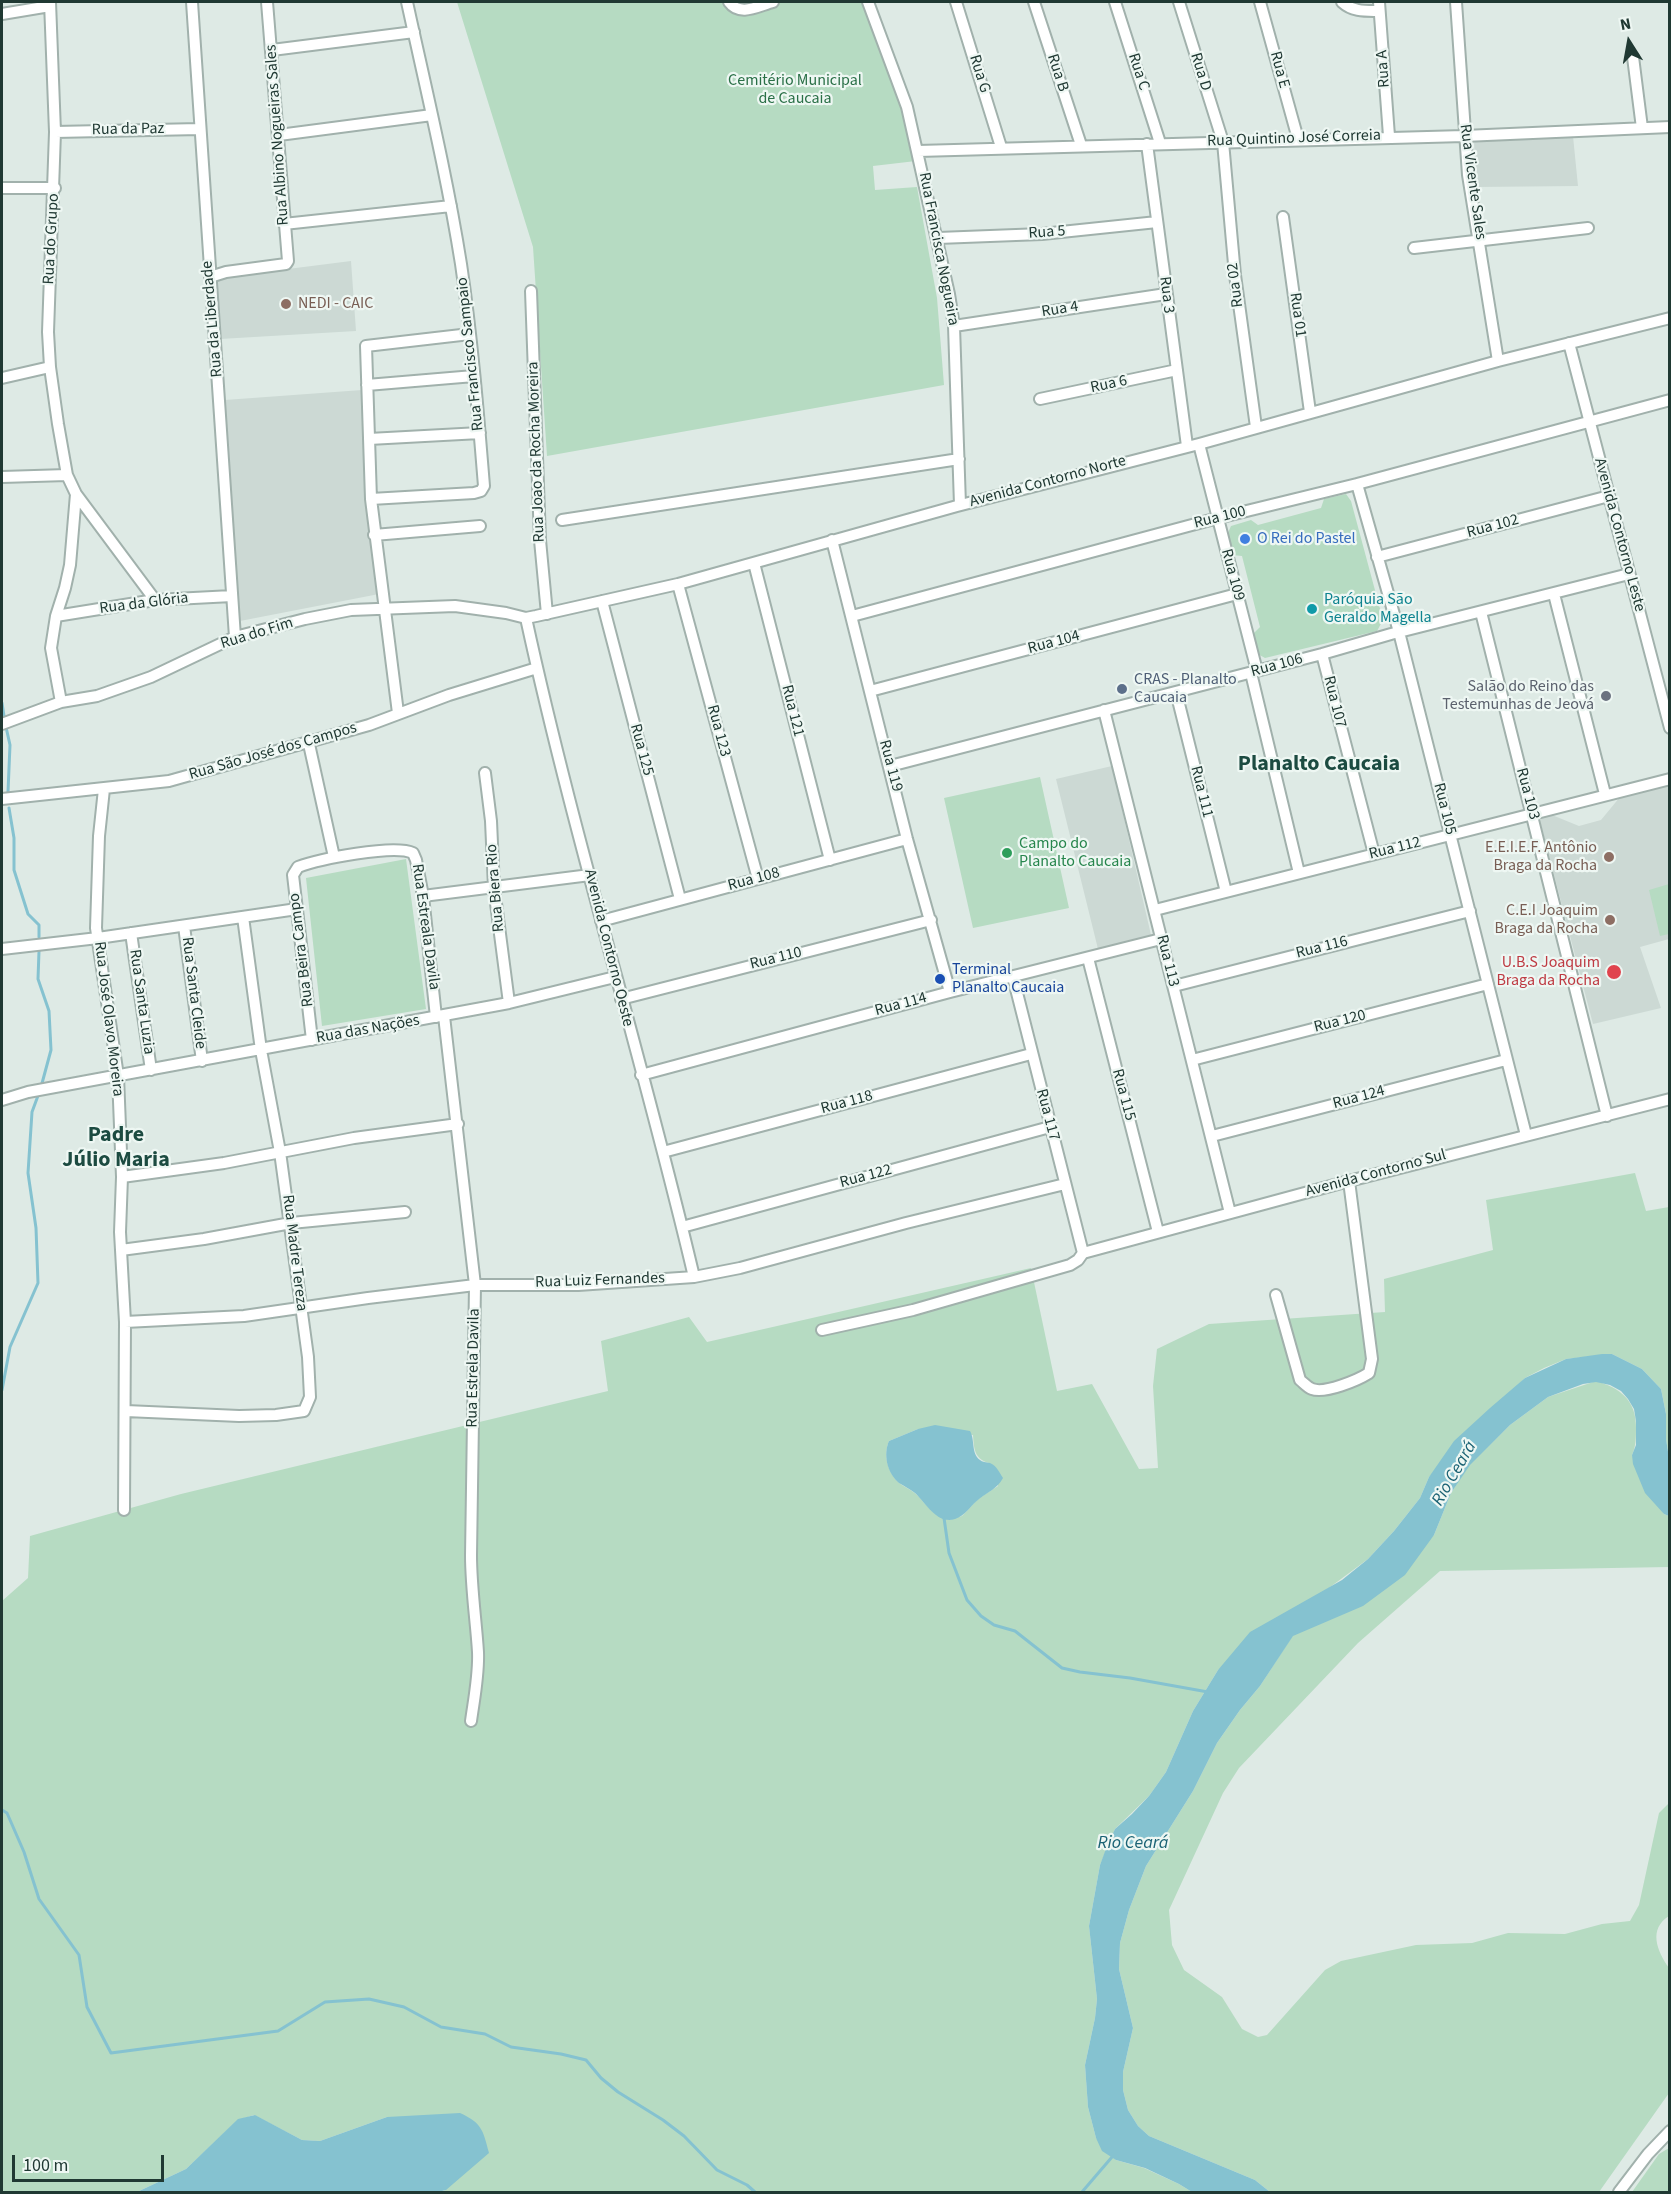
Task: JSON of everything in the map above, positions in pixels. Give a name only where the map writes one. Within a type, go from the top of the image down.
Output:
[{"type":"street","name":"Rua da Liberdade","points":[[192,2],[235,637]]},
{"type":"street","name":"Rua Albino Nogueiras Sales","points":[[210,278],[226,272],[286,264],[288,261],[267,2]]},
{"type":"street","name":"Rua Francisco Sampaio","points":[[371,499],[474,493],[484,486],[470,334],[451,206],[407,2]]},
{"type":"street","points":[[729,2],[738,10],[773,2]]},
{"type":"street","name":"Rua Francisca Nogueira","points":[[868,2],[907,107],[938,238],[954,326],[960,505]]},
{"type":"street","name":"Rua G","points":[[956,2],[1001,147]]},
{"type":"street","name":"Rua B","points":[[1034,2],[1081,145]]},
{"type":"street","name":"Rua C","points":[[1115,2],[1160,143]]},
{"type":"street","name":"Rua D","points":[[1179,2],[1223,142]]},
{"type":"street","name":"Rua E","points":[[1260,2],[1298,139]]},
{"type":"street","points":[[1342,2],[1360,11],[1379,6]]},
{"type":"street","name":"Rua Vicente Sales","points":[[1456,2],[1464,136],[1498,361]]},
{"type":"street","points":[[2,14],[50,4]]},
{"type":"street","name":"Rua do Grupo","points":[[50,4],[56,132],[48,332],[50,367],[67,475],[76,494],[155,600]]},
{"type":"street","name":"Rua A","points":[[1379,6],[1389,136]]},
{"type":"street","points":[[272,50],[414,32]]},
{"type":"street","points":[[1633,57],[1642,128]]},
{"type":"street","points":[[279,135],[432,115]]},
{"type":"street","name":"Rua Quintino José Correia","points":[[918,151],[1389,136],[1464,136],[1670,127]]},
{"type":"street","name":"Rua da Paz","points":[[56,132],[200,129]]},
{"type":"street","name":"Rua 02","points":[[1223,142],[1235,275],[1256,427]]},
{"type":"street","name":"Rua 3","points":[[1147,144],[1187,446]]},
{"type":"street","points":[[2,188],[55,188]]},
{"type":"street","points":[[284,224],[451,206]]},
{"type":"street","name":"Rua 01","points":[[1283,217],[1310,412]]},
{"type":"street","name":"Rua 5","points":[[938,238],[1042,234],[1156,222]]},
{"type":"street","points":[[1414,248],[1588,228]]},
{"type":"street","name":"Rua Joao da Rocha Moreira","points":[[531,291],[540,540],[547,614]]},
{"type":"street","name":"Rua 4","points":[[954,326],[1166,294]]},
{"type":"street","name":"Avenida Contorno Norte","points":[[526,618],[678,584],[960,505],[1200,444],[1498,361],[1670,318]]},
{"type":"street","points":[[398,713],[371,499],[366,346],[470,334]]},
{"type":"street","name":"Avenida Contorno Leste","points":[[1569,343],[1667,709],[1670,728]]},
{"type":"street","points":[[2,378],[50,367]]},
{"type":"street","name":"Rua 6","points":[[1040,399],[1177,370]]},
{"type":"street","points":[[367,385],[474,376]]},
{"type":"street","name":"Rua 100","points":[[852,616],[1670,400]]},
{"type":"street","points":[[369,439],[480,433]]},
{"type":"street","name":"Rua 109","points":[[1200,444],[1238,594],[1299,873]]},
{"type":"street","points":[[562,520],[959,459]]},
{"type":"street","points":[[2,477],[67,475]]},
{"type":"street","name":"Rua 105","points":[[1357,484],[1399,632],[1526,1135]]},
{"type":"street","points":[[61,702],[51,648],[56,616],[66,588],[70,565],[76,494]]},
{"type":"street","name":"Rua 102","points":[[1377,557],[1609,496]]},
{"type":"street","points":[[375,535],[480,526]]},
{"type":"street","name":"Rua 119","points":[[832,540],[907,839],[950,992]]},
{"type":"street","name":"Rua 121","points":[[754,563],[830,860]]},
{"type":"street","name":"Rua 106","points":[[890,766],[1629,574]]},
{"type":"street","name":"Rua 123","points":[[678,584],[758,879]]},
{"type":"street","name":"Rua 104","points":[[870,691],[1238,594]]},
{"type":"street","points":[[1554,594],[1605,794]]},
{"type":"street","name":"Rua da Glória","points":[[56,616],[155,600],[232,596]]},
{"type":"street","name":"Rua 125","points":[[602,601],[681,899]]},
{"type":"street","name":"Rua do Fim","points":[[2,724],[61,702],[97,696],[151,677],[235,637],[351,610],[455,606],[506,612],[526,618]]},
{"type":"street","name":"Rua 103","points":[[1481,612],[1607,1116]]},
{"type":"street","name":"Avenida Contorno Oeste","points":[[526,618],[615,977],[663,1152],[694,1277]]},
{"type":"street","name":"Rua 107","points":[[1322,654],[1374,854]]},
{"type":"street","name":"Rua São José dos Campos","points":[[2,799],[169,781],[309,744],[369,725],[466,689],[537,668]]},
{"type":"street","name":"Rua 111","points":[[1176,692],[1226,892]]},
{"type":"street","name":"Rua 113","points":[[1104,710],[1230,1213]]},
{"type":"street","points":[[309,744],[334,857]]},
{"type":"street","name":"Rua Biera Rio","points":[[485,773],[491,821],[494,888],[508,1004]]},
{"type":"street","name":"Rua 112","points":[[1155,910],[1605,794],[1670,780]]},
{"type":"street","name":"Rua José Olavo Moreira","points":[[104,789],[96,896],[98,938],[118,1076],[122,1177],[121,1250],[125,1322],[124,1510]]},
{"type":"street","name":"Rua 108","points":[[601,921],[907,839]]},
{"type":"street","name":"Rua Estreala Davila","points":[[334,857],[398,849],[413,853],[423,896],[440,1016]]},
{"type":"street","name":"Rua Beira Campo","points":[[312,1040],[294,875],[298,867],[334,857]]},
{"type":"street","points":[[423,896],[590,875]]},
{"type":"street","name":"Rua Santa Cleide","points":[[2,949],[98,938],[297,909]]},
{"type":"street","name":"Rua 116","points":[[1174,986],[1470,911]]},
{"type":"street","name":"Rua Madre Tereza","points":[[126,1411],[239,1416],[276,1415],[304,1411],[310,1397],[309,1357],[291,1224],[261,1050],[243,917]]},
{"type":"street","name":"Rua 110","points":[[621,999],[931,920]]},
{"type":"street","name":"Rua Santa Cleide","points":[[184,926],[202,1061]]},
{"type":"street","name":"Rua Santa Luzia","points":[[131,933],[151,1070]]},
{"type":"street","name":"Rua 114","points":[[641,1075],[950,992],[1161,939]]},
{"type":"street","name":"Rua 115","points":[[1088,958],[1158,1232]]},
{"type":"street","name":"Rua das Nações","points":[[2,1100],[28,1092],[508,1004],[615,977]]},
{"type":"street","name":"Rua 117","points":[[1013,977],[1083,1253]]},
{"type":"street","name":"Rua 120","points":[[1192,1060],[1488,984]]},
{"type":"street","name":"Rua Estrela Davila","points":[[440,1016],[458,1124],[475,1285],[471,1556],[478,1653],[471,1721]]},
{"type":"street","name":"Rua 118","points":[[663,1152],[1031,1054]]},
{"type":"street","name":"Rua 124","points":[[1212,1136],[1506,1060]]},
{"type":"street","name":"Avenida Contorno Sul","points":[[822,1330],[913,1310],[1070,1265],[1083,1253],[1158,1232],[1670,1099]]},
{"type":"street","points":[[122,1177],[194,1168],[362,1137],[458,1124]]},
{"type":"street","name":"Rua 122","points":[[682,1227],[1050,1127]]},
{"type":"street","points":[[1276,1295],[1300,1380],[1305,1385],[1314,1390],[1322,1390],[1369,1373],[1372,1359],[1348,1181]]},
{"type":"street","name":"Rua Luiz Fernandes","points":[[125,1322],[244,1316],[475,1285],[578,1285],[694,1277],[740,1268],[906,1223],[1065,1184]]},
{"type":"street","points":[[121,1250],[291,1224],[405,1212]]},
{"type":"street","points":[[1619,2193],[1648,2154],[1670,2130]]},
{"type":"shaded area","points":[[1573,136],[1578,186],[1476,187],[1474,139]]},
{"type":"shaded area","name":"NEDI - CAIC","points":[[351,261],[356,331],[220,339],[217,278]]},
{"type":"shaded area","points":[[362,390],[379,594],[240,621],[225,400]]},
{"type":"shaded area","points":[[1112,766],[1151,935],[1098,949],[1056,779]]},
{"type":"shaded area","points":[[1669,784],[1669,939],[1640,947],[1661,1008],[1593,1024],[1540,821],[1541,818],[1552,815],[1579,826],[1601,820],[1620,797]]},
{"type":"green space","name":"Cemitério Municipal de Caucaia","points":[[457,2],[865,2],[910,134],[916,161],[873,166],[875,190],[917,187],[937,298],[944,385],[547,456],[533,247]]},
{"type":"green space","points":[[1346,494],[1351,501],[1383,620],[1377,631],[1265,658],[1256,653],[1252,635],[1260,627],[1242,556],[1232,555],[1227,535],[1231,526],[1251,520],[1258,525],[1321,508],[1324,499]]},
{"type":"green space","name":"Campo do Planalto Caucaia","points":[[1040,777],[1069,908],[973,928],[944,798]]},
{"type":"green space","points":[[406,859],[426,1009],[322,1026],[306,878]]},
{"type":"green space","points":[[1669,884],[1669,934],[1660,936],[1649,890]]},
{"type":"green space","points":[[1635,1173],[1646,1211],[1669,1207],[1669,1458],[1666,1414],[1661,1389],[1642,1369],[1612,1354],[1566,1359],[1544,1368],[1525,1378],[1429,1477],[1420,1498],[1368,1559],[1218,1670],[1193,1711],[1166,1772],[1149,1796],[1115,1829],[1100,1865],[1089,1926],[1097,1999],[1085,2065],[1088,2107],[1096,2138],[1116,2160],[1144,2168],[1192,2192],[438,2192],[446,2190],[387,2117],[320,2141],[302,2140],[254,2115],[238,2120],[186,2169],[137,2192],[2,2192],[2,1601],[28,1578],[30,1536],[181,1494],[608,1391],[601,1341],[689,1317],[707,1342],[1031,1268],[1057,1391],[1092,1384],[1139,1469],[1158,1468],[1153,1386],[1157,1349],[1209,1324],[1385,1312],[1384,1279],[1493,1250],[1486,1200]],"holes":[[[918,1429],[973,1435],[976,1452],[980,1459],[989,1463],[998,1486],[978,1499],[962,1516],[949,1520],[939,1516],[916,1494],[897,1481],[888,1467],[886,1451],[889,1441]]]},
{"type":"green space","points":[[1596,1381],[1612,1387],[1625,1396],[1633,1409],[1636,1435],[1632,1455],[1664,1514],[1669,1516],[1669,1567],[1440,1571],[1358,1643],[1239,1768],[1223,1793],[1169,1910],[1172,1945],[1184,1970],[1222,1997],[1242,2029],[1258,2037],[1267,2035],[1325,1970],[1341,1961],[1416,1945],[1472,1943],[1508,1933],[1565,1934],[1602,1924],[1630,1921],[1639,1905],[1659,1813],[1669,1803],[1669,1916],[1658,1927],[1657,1940],[1661,1955],[1669,1968],[1669,2093],[1599,2192],[1270,2192],[1255,2180],[1149,2136],[1138,2126],[1128,2110],[1123,2090],[1123,2072],[1133,2028],[1119,1969],[1120,1943],[1129,1910],[1146,1866],[1193,1791],[1217,1743],[1260,1686],[1293,1635],[1323,1622],[1434,1535],[1451,1493],[1469,1465],[1510,1425],[1548,1397]]},
{"type":"green space","points":[[1669,2148],[1669,2192],[1632,2192],[1659,2154]]},
{"type":"water","name":"Rio Ceará","points":[[1612,1354],[1642,1369],[1661,1389],[1666,1414],[1669,1458],[1669,1516],[1664,1514],[1645,1493],[1633,1464],[1636,1421],[1634,1409],[1621,1391],[1610,1385],[1596,1382],[1583,1384],[1548,1397],[1510,1425],[1470,1465],[1451,1493],[1434,1535],[1405,1575],[1363,1606],[1293,1636],[1260,1686],[1217,1743],[1193,1791],[1146,1866],[1129,1910],[1120,1943],[1119,1969],[1133,2028],[1123,2072],[1123,2090],[1128,2110],[1138,2126],[1149,2136],[1255,2180],[1270,2192],[1192,2192],[1145,2168],[1116,2160],[1102,2151],[1096,2138],[1088,2107],[1085,2065],[1097,1999],[1089,1926],[1100,1865],[1115,1829],[1149,1796],[1166,1772],[1193,1711],[1218,1670],[1250,1632],[1342,1580],[1368,1559],[1420,1498],[1429,1477],[1454,1441],[1525,1378],[1566,1359]]},
{"type":"water","points":[[935,1425],[970,1431],[977,1457],[998,1469],[1003,1478],[955,1519],[943,1519],[932,1512],[915,1493],[895,1479],[887,1463],[886,1452],[889,1441],[918,1429]]},
{"type":"water","points":[[460,2113],[473,2120],[481,2128],[489,2153],[446,2190],[438,2192],[137,2192],[186,2169],[238,2119],[255,2115],[302,2140],[320,2141],[387,2117]]},
{"type":"waterway","points":[[2,703],[4,716]]},
{"type":"waterway","points":[[6,727],[10,745],[8,792]]},
{"type":"waterway","points":[[9,808],[14,838],[14,870],[28,914],[39,925],[39,937]]},
{"type":"waterway","points":[[39,951],[38,979],[49,1011],[51,1050],[41,1087]]},
{"type":"waterway","points":[[2,1390],[10,1347],[38,1283],[36,1228],[28,1173],[32,1112],[39,1093]]},
{"type":"waterway","points":[[944,1518],[949,1553],[967,1600],[981,1616],[994,1625],[1015,1631],[1062,1668],[1208,1692]]},
{"type":"waterway","points":[[2,1810],[7,1813],[24,1852],[39,1899],[79,1955],[87,2007],[111,2053],[278,2031],[325,2002],[369,1999],[404,2007],[441,2027],[485,2034],[511,2047],[586,2060],[601,2078],[618,2092],[684,2136],[717,2170],[747,2185],[755,2192]]},
{"type":"waterway","points":[[1082,2192],[1112,2157],[1112,2154]]},
{"type":"place","name":"NEDI - CAIC","points":[[286,304]]},
{"type":"place","name":"O Rei do Pastel","points":[[1245,539]]},
{"type":"place","name":"Paróquia São Geraldo Magella","points":[[1312,609]]},
{"type":"place","name":"CRAS - Planalto Caucaia","points":[[1122,689]]},
{"type":"place","name":"Salão do Reino das Testemunhas de Jeová","points":[[1606,696]]},
{"type":"place","name":"Campo do Planalto Caucaia","points":[[1007,853]]},
{"type":"place","name":"E.E.I.E.F. Antônio Braga da Rocha","points":[[1609,857]]},
{"type":"place","name":"C.E.I Joaquim Braga da Rocha","points":[[1610,920]]},
{"type":"place","name":"U.B.S Joaquim Braga da Rocha","points":[[1614,972]]},
{"type":"place","name":"Terminal Planalto Caucaia","points":[[940,979]]},
{"type":"district","name":"Planalto Caucaia","points":[[1319,765]]},
{"type":"district","name":"Padre Júlio Maria","points":[[116,1148]]}]
